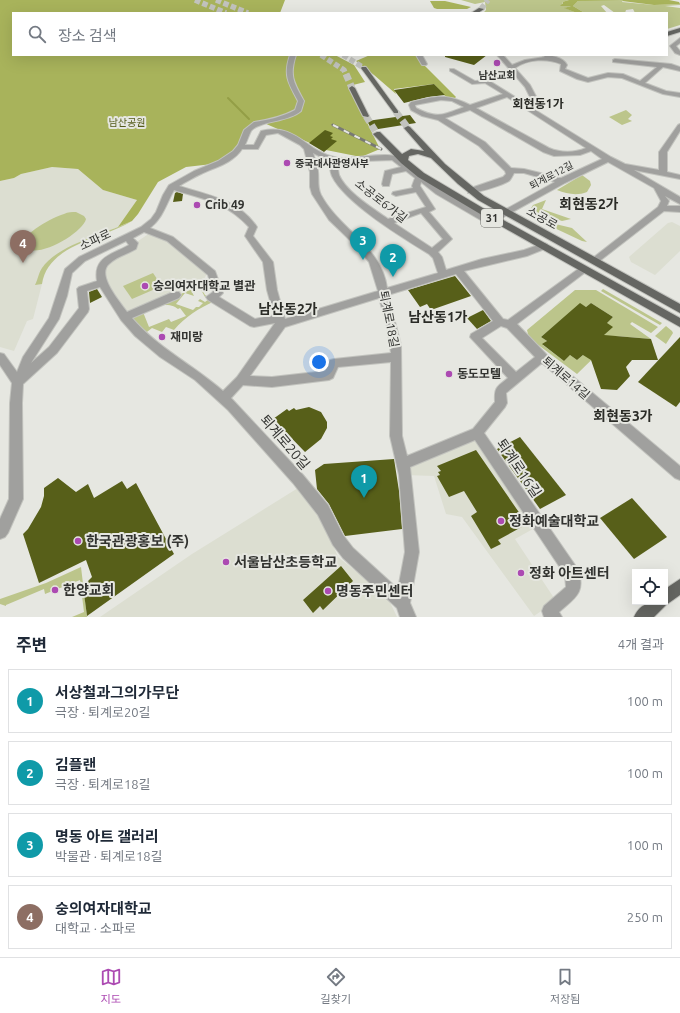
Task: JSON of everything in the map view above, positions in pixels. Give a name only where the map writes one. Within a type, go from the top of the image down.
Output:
[{"type":"main road","points":[[476,12],[481,9]]},
{"type":"main road","points":[[668,34],[680,30]]},
{"type":"main road","points":[[364,68],[396,112]]},
{"type":"main road","points":[[352,88],[366,116]]},
{"type":"main road","name":"소공로","points":[[408,128],[436,159],[471,191],[506,213],[680,308]]},
{"type":"main road","name":"소공로","points":[[377,134],[405,165],[421,175],[495,219],[680,323]]},
{"type":"main road","points":[[405,165],[405,156],[407,153],[416,151],[422,152],[436,159]]},
{"type":"main road","points":[[668,596],[680,586]]},
{"type":"main road","points":[[642,617],[656,605]]},
{"type":"street","points":[[680,40],[673,46],[677,52],[680,53]]},
{"type":"street","points":[[172,187],[197,173],[221,163],[236,153],[241,148],[248,130],[256,123],[258,124],[286,117],[298,111],[301,101],[290,80],[288,71],[293,56]]},
{"type":"street","points":[[420,56],[424,64]]},
{"type":"street","points":[[501,56],[528,86],[537,104],[528,107]]},
{"type":"street","points":[[547,56],[563,63],[564,66],[562,70],[564,72],[579,78],[588,80],[617,75],[665,93],[680,95]]},
{"type":"street","points":[[512,68],[515,65],[535,59],[544,58],[559,60]]},
{"type":"street","points":[[615,61],[671,66],[680,69]]},
{"type":"street","points":[[617,75],[630,62]]},
{"type":"street","points":[[641,84],[661,66]]},
{"type":"street","points":[[452,70],[474,83],[486,81],[608,159],[623,166],[680,201]]},
{"type":"street","points":[[440,118],[507,95]]},
{"type":"street","name":"퇴계로12길","points":[[440,118],[424,115],[413,109],[413,103],[441,98],[453,99],[546,150],[558,154],[580,153],[593,148]]},
{"type":"street","points":[[440,118],[482,144],[510,170],[524,171],[562,181]]},
{"type":"street","points":[[663,172],[663,152],[680,126]]},
{"type":"street","points":[[241,148],[256,148],[259,146],[261,137],[264,133],[278,132],[294,136],[308,148],[333,160],[394,158],[405,165],[419,178],[487,220],[495,219]]},
{"type":"street","name":"퇴계로18길","points":[[308,148],[314,172],[314,187],[316,194],[332,218],[358,242],[373,261],[382,285],[393,332],[396,357],[396,436],[406,475],[412,552],[405,610]]},
{"type":"street","name":"퇴계로12길","points":[[495,219],[562,181],[608,159]]},
{"type":"street","name":"소공로6가길","points":[[333,160],[336,176],[345,190],[386,222],[432,252]]},
{"type":"street","points":[[386,184],[388,174],[405,165]]},
{"type":"street","points":[[623,166],[663,172],[680,177]]},
{"type":"street","points":[[471,191],[506,179],[510,174],[510,170]]},
{"type":"street","points":[[386,222],[423,210],[431,209],[416,186],[419,178]]},
{"type":"street","points":[[594,261],[662,208],[665,201],[655,186]]},
{"type":"street","points":[[172,187],[221,200],[245,217],[253,227],[249,236],[268,262],[272,290],[280,321],[241,380],[224,397]]},
{"type":"street","name":"소파로","points":[[0,532],[16,499],[16,403],[18,382],[27,360],[54,319],[62,296],[64,279],[68,271],[82,259],[144,230],[154,221],[160,212],[172,187]]},
{"type":"street","points":[[396,194],[418,189]]},
{"type":"street","points":[[662,208],[680,209]]},
{"type":"street","points":[[423,210],[448,239],[432,252],[437,257],[443,275]]},
{"type":"street","points":[[144,230],[170,239],[212,273],[218,293],[212,297],[254,323],[280,321],[384,294],[481,263],[531,252],[544,246]]},
{"type":"street","points":[[0,357],[18,382],[53,350],[84,309],[82,289],[102,283],[100,271],[104,262],[133,247],[134,244],[127,238]]},
{"type":"street","points":[[516,379],[475,338],[505,323],[584,269]]},
{"type":"street","name":"퇴계로14길","points":[[458,270],[479,298],[505,323],[542,357],[680,474]]},
{"type":"street","name":"퇴계로20길","points":[[102,283],[125,317],[139,333],[164,354],[199,377],[224,397],[323,510],[338,540],[348,552],[405,610]]},
{"type":"street","points":[[125,317],[176,295]]},
{"type":"street","points":[[241,380],[272,382],[329,374],[334,363],[396,357]]},
{"type":"street","points":[[403,464],[477,433],[501,403],[500,391],[542,357]]},
{"type":"street","name":"퇴계로16길","points":[[477,433],[572,573],[573,590],[550,611],[554,617]]},
{"type":"shaded area","points":[[52,167],[78,169],[103,190],[137,200],[118,227],[81,241],[56,255],[43,267],[36,284],[42,284],[33,319],[27,321],[14,351],[0,347],[0,181],[14,178],[21,174]]},
{"type":"shaded area","points":[[672,222],[680,226],[680,251],[655,275],[631,262],[629,257],[668,223]]},
{"type":"shaded area","points":[[150,233],[167,238],[208,272],[200,286],[125,317],[100,271],[101,266]]},
{"type":"shaded area","name":"정화예술대학교","points":[[477,433],[540,525],[515,539],[556,601],[534,616],[462,517],[446,514],[434,476],[405,475],[403,464]]},
{"type":"shaded area","points":[[298,488],[324,524],[338,557],[387,596],[397,617],[100,617],[192,554]]},
{"type":"green space","name":"남산공원","points":[[0,0],[285,0],[280,12],[12,12],[12,56],[337,56],[354,65],[365,82],[349,86],[380,149],[361,157],[326,150],[264,123],[252,126],[242,145],[221,163],[186,167],[158,182],[132,221],[118,227],[137,200],[103,190],[78,169],[52,167],[21,174],[14,178],[0,181]]},
{"type":"green space","points":[[461,0],[569,0],[562,2],[562,6],[571,6],[565,8],[575,12],[484,12],[486,10],[485,2],[475,4]]},
{"type":"green space","points":[[569,0],[620,0],[578,1],[573,6],[583,12],[574,12],[564,8],[571,6],[560,6],[563,3],[562,2]]},
{"type":"green space","points":[[623,0],[622,2],[654,5],[680,4],[665,6],[680,8],[680,25],[668,29],[668,12],[634,12],[633,9],[626,10],[625,12],[614,12],[604,5],[601,6],[606,12],[583,12],[573,6],[578,1]]},
{"type":"green space","points":[[669,0],[679,2],[680,4],[654,5],[622,1]]},
{"type":"green space","points":[[430,1],[445,1],[471,7],[467,9],[437,9],[434,8]]},
{"type":"green space","points":[[368,56],[419,56],[423,64],[456,97],[446,97],[434,84],[394,89],[396,94],[356,61]]},
{"type":"green space","points":[[626,110],[632,115],[628,119],[632,121],[622,125],[609,117]]},
{"type":"green space","points":[[582,175],[590,181],[591,185],[587,192],[572,194],[557,190]]},
{"type":"green space","points":[[546,200],[542,209],[571,219],[562,221],[530,210],[533,205]]},
{"type":"green space","points":[[68,212],[76,212],[84,216],[86,219],[83,225],[76,232],[67,238],[57,244],[36,250],[28,250],[22,245],[27,236],[39,226]]},
{"type":"green space","points":[[547,222],[572,228],[587,242],[548,225]]},
{"type":"green space","points":[[122,226],[65,251],[46,271],[42,284],[35,285],[42,268],[49,260],[70,246]]},
{"type":"green space","points":[[153,273],[162,286],[132,299],[123,286]]},
{"type":"green space","points":[[200,286],[205,295],[215,301],[193,313],[174,330],[166,327],[162,332],[152,328],[143,335],[125,317]],"holes":[[[200,288],[205,297],[209,299],[205,302],[200,299],[198,301],[203,303],[199,307],[196,307],[193,310],[176,304],[185,293],[194,296],[192,292]],[[158,305],[169,305],[178,309],[180,308],[186,316],[171,322],[169,319],[149,327],[143,312]]]},
{"type":"green space","points":[[603,289],[662,323],[660,325],[601,291]]},
{"type":"green space","points":[[575,290],[596,290],[658,327],[651,333],[632,322],[630,324],[651,339],[616,336],[577,374],[529,338],[527,330]],"holes":[[[591,303],[613,317],[607,323],[603,339],[577,360],[570,355],[564,361],[543,345],[547,341],[541,337],[580,304],[586,307]]]},
{"type":"green space","points":[[666,326],[673,333],[666,344],[655,336]]},
{"type":"green space","points":[[81,567],[87,617],[72,617],[84,612],[80,580],[45,594],[44,589],[6,606],[0,604],[0,599],[46,583]]},
{"type":"building","points":[[445,56],[486,56],[474,65]]},
{"type":"building","points":[[434,84],[445,95],[428,97],[404,103],[394,90]]},
{"type":"building","points":[[410,115],[416,123],[372,130],[367,121]]},
{"type":"building","points":[[325,130],[333,133],[330,136],[333,137],[331,139],[337,141],[324,152],[309,143]]},
{"type":"building","points":[[177,192],[183,194],[182,201],[173,202],[175,193]]},
{"type":"building","points":[[455,276],[471,296],[431,310],[427,304],[420,307],[408,290]]},
{"type":"building","points":[[97,289],[102,297],[90,303],[89,292]]},
{"type":"building","points":[[580,303],[586,307],[591,303],[613,317],[607,323],[613,327],[604,335],[651,339],[658,360],[632,360],[626,367],[630,376],[617,390],[601,389],[591,360],[583,355],[577,360],[570,355],[564,361],[542,344],[547,341],[541,337]]},
{"type":"building","points":[[483,310],[491,321],[477,329],[467,318]]},
{"type":"building","points":[[680,337],[680,402],[676,407],[638,382]]},
{"type":"building","points":[[309,407],[321,412],[327,422],[327,428],[321,439],[305,452],[273,419],[287,409],[289,411],[294,408],[296,410]]},
{"type":"building","points":[[520,437],[566,495],[540,509],[497,449]]},
{"type":"building","points":[[476,450],[527,524],[498,540],[501,544],[491,549],[471,516],[477,512],[464,491],[449,497],[437,476],[440,475],[438,472],[441,471],[437,466]]},
{"type":"building","points":[[394,459],[399,491],[402,529],[345,536],[329,504],[317,489],[315,470],[324,464]]},
{"type":"building","points":[[58,478],[76,492],[88,484],[94,498],[122,481],[127,489],[136,483],[174,554],[87,616],[83,586],[92,577],[86,560],[39,583],[23,534],[28,529],[41,507],[44,496],[44,488]]},
{"type":"building","points":[[632,498],[667,537],[634,559],[600,518]]},
{"type":"building","name":"명동주민센터","points":[[341,566],[353,581],[323,610],[320,606],[313,613],[303,600]]},
{"type":"waterway","points":[[228,98],[249,119]]},
{"type":"tunnel","points":[[195,0],[224,12]]},
{"type":"tunnel","points":[[216,0],[246,12]]},
{"type":"tunnel","points":[[481,9],[488,0]]},
{"type":"tunnel","points":[[323,56],[344,70],[346,75]]},
{"type":"tunnel","points":[[345,56],[364,68]]},
{"type":"tunnel","points":[[346,74],[352,88]]},
{"type":"tunnel","points":[[396,112],[408,128]]},
{"type":"tunnel","points":[[366,116],[377,134]]},
{"type":"railway","points":[[333,125],[381,149]]},
{"type":"place","name":"남산교회","points":[[497,63]]},
{"type":"place","name":"중국대사관영사부","points":[[287,163]]},
{"type":"place","name":"Crib 49","points":[[197,205]]},
{"type":"place","name":"명동 아트 갤러리","points":[[363,260]]},
{"type":"place","name":"숭의여자대학교","points":[[23,263]]},
{"type":"place","name":"김플랜","points":[[393,277]]},
{"type":"place","name":"숭의여자대학교 별관","points":[[145,286]]},
{"type":"place","name":"재미랑","points":[[162,337]]},
{"type":"place","name":"동도모텔","points":[[449,374]]},
{"type":"place","name":"서상철과그의가무단","points":[[364,498]]},
{"type":"place","name":"정화예술대학교","points":[[501,521]]},
{"type":"place","name":"한국관광홍보 (주)","points":[[78,541]]},
{"type":"place","name":"서울남산초등학교","points":[[226,562]]},
{"type":"place","name":"정화 아트센터","points":[[521,573]]},
{"type":"place","name":"한양교회","points":[[55,590]]},
{"type":"place","name":"명동주민센터","points":[[328,591]]},
{"type":"district","name":"회현동1가","points":[[538,104]]},
{"type":"district","name":"회현동2가","points":[[589,204]]},
{"type":"district","name":"남산동2가","points":[[288,309]]},
{"type":"district","name":"남산동1가","points":[[438,317]]},
{"type":"district","name":"회현동3가","points":[[623,416]]}]
